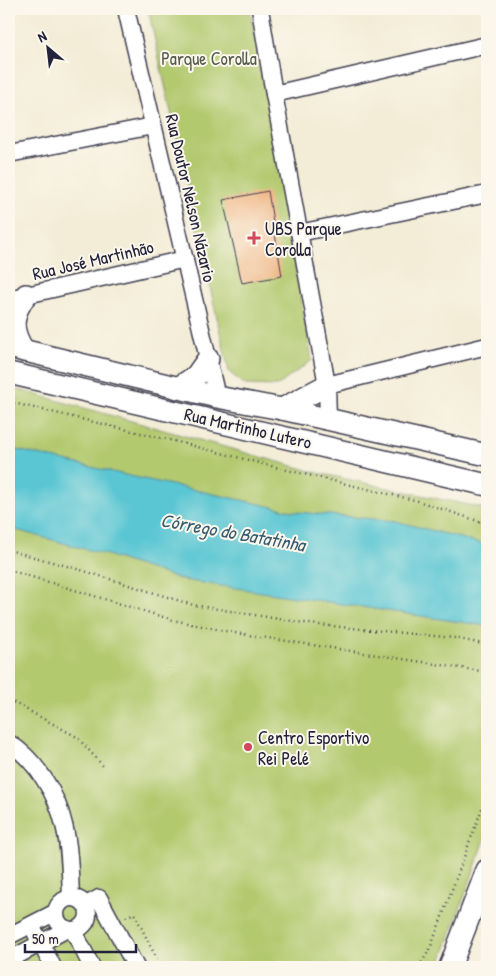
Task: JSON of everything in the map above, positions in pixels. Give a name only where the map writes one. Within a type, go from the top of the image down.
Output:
[{"type":"main road","points":[[16,349],[14,316],[18,305],[17,297]]},
{"type":"main road","name":"Rua Martinho Lutero","points":[[16,349],[217,397],[282,409],[487,455]]},
{"type":"main road","points":[[178,388],[196,376],[208,359]]},
{"type":"main road","name":"Rua Martinho Lutero","points":[[9,374],[487,485]]},
{"type":"main road","points":[[282,409],[327,385]]},
{"type":"main road","points":[[217,397],[221,422]]},
{"type":"main road","points":[[323,446],[328,419]]},
{"type":"main road","points":[[450,967],[487,870]]},
{"type":"street","name":"Rua Doutor Nelson Názario","points":[[126,9],[217,397]]},
{"type":"street","points":[[260,9],[327,385],[328,419]]},
{"type":"street","points":[[274,94],[487,45]]},
{"type":"street","points":[[9,154],[154,126]]},
{"type":"street","points":[[299,233],[487,194]]},
{"type":"street","name":"Rua José Martinhão","points":[[17,297],[185,259]]},
{"type":"street","points":[[327,385],[487,346]]},
{"type":"street","points":[[9,743],[35,767],[53,794],[64,824],[69,858],[79,901],[88,910],[87,921],[83,926],[41,943],[9,960]]},
{"type":"street","points":[[9,936],[56,912],[61,902],[99,898],[136,967]]},
{"type":"street","points":[[56,912],[58,923],[70,930],[92,967]]},
{"type":"street","points":[[32,925],[54,967]]},
{"type":"path","points":[[9,402],[418,500],[487,524]]},
{"type":"path","points":[[9,550],[193,605],[310,624],[455,638],[487,645]]},
{"type":"path","points":[[9,570],[173,620],[235,633],[487,672]]},
{"type":"path","points":[[9,700],[78,737],[103,766]]},
{"type":"path","points":[[419,967],[430,949],[487,795]]},
{"type":"green space","name":"Parque Corolla","points":[[148,9],[250,9],[312,360],[277,386],[245,385],[229,372]]},
{"type":"green space","name":"Centro Esportivo Rei Pelé","points":[[9,387],[318,473],[487,509],[487,834],[439,967],[9,967]]},
{"type":"water","name":"Córrego do Batatinha","points":[[9,448],[297,512],[396,521],[487,545],[487,626],[183,580],[107,555],[9,528]]},
{"type":"building","name":"UBS Parque Corolla","points":[[268,191],[282,276],[242,283],[223,200]]},
{"type":"place","name":"UBS Parque Corolla","points":[[254,238]]},
{"type":"place","name":"Centro Esportivo Rei Pelé","points":[[248,747]]}]
